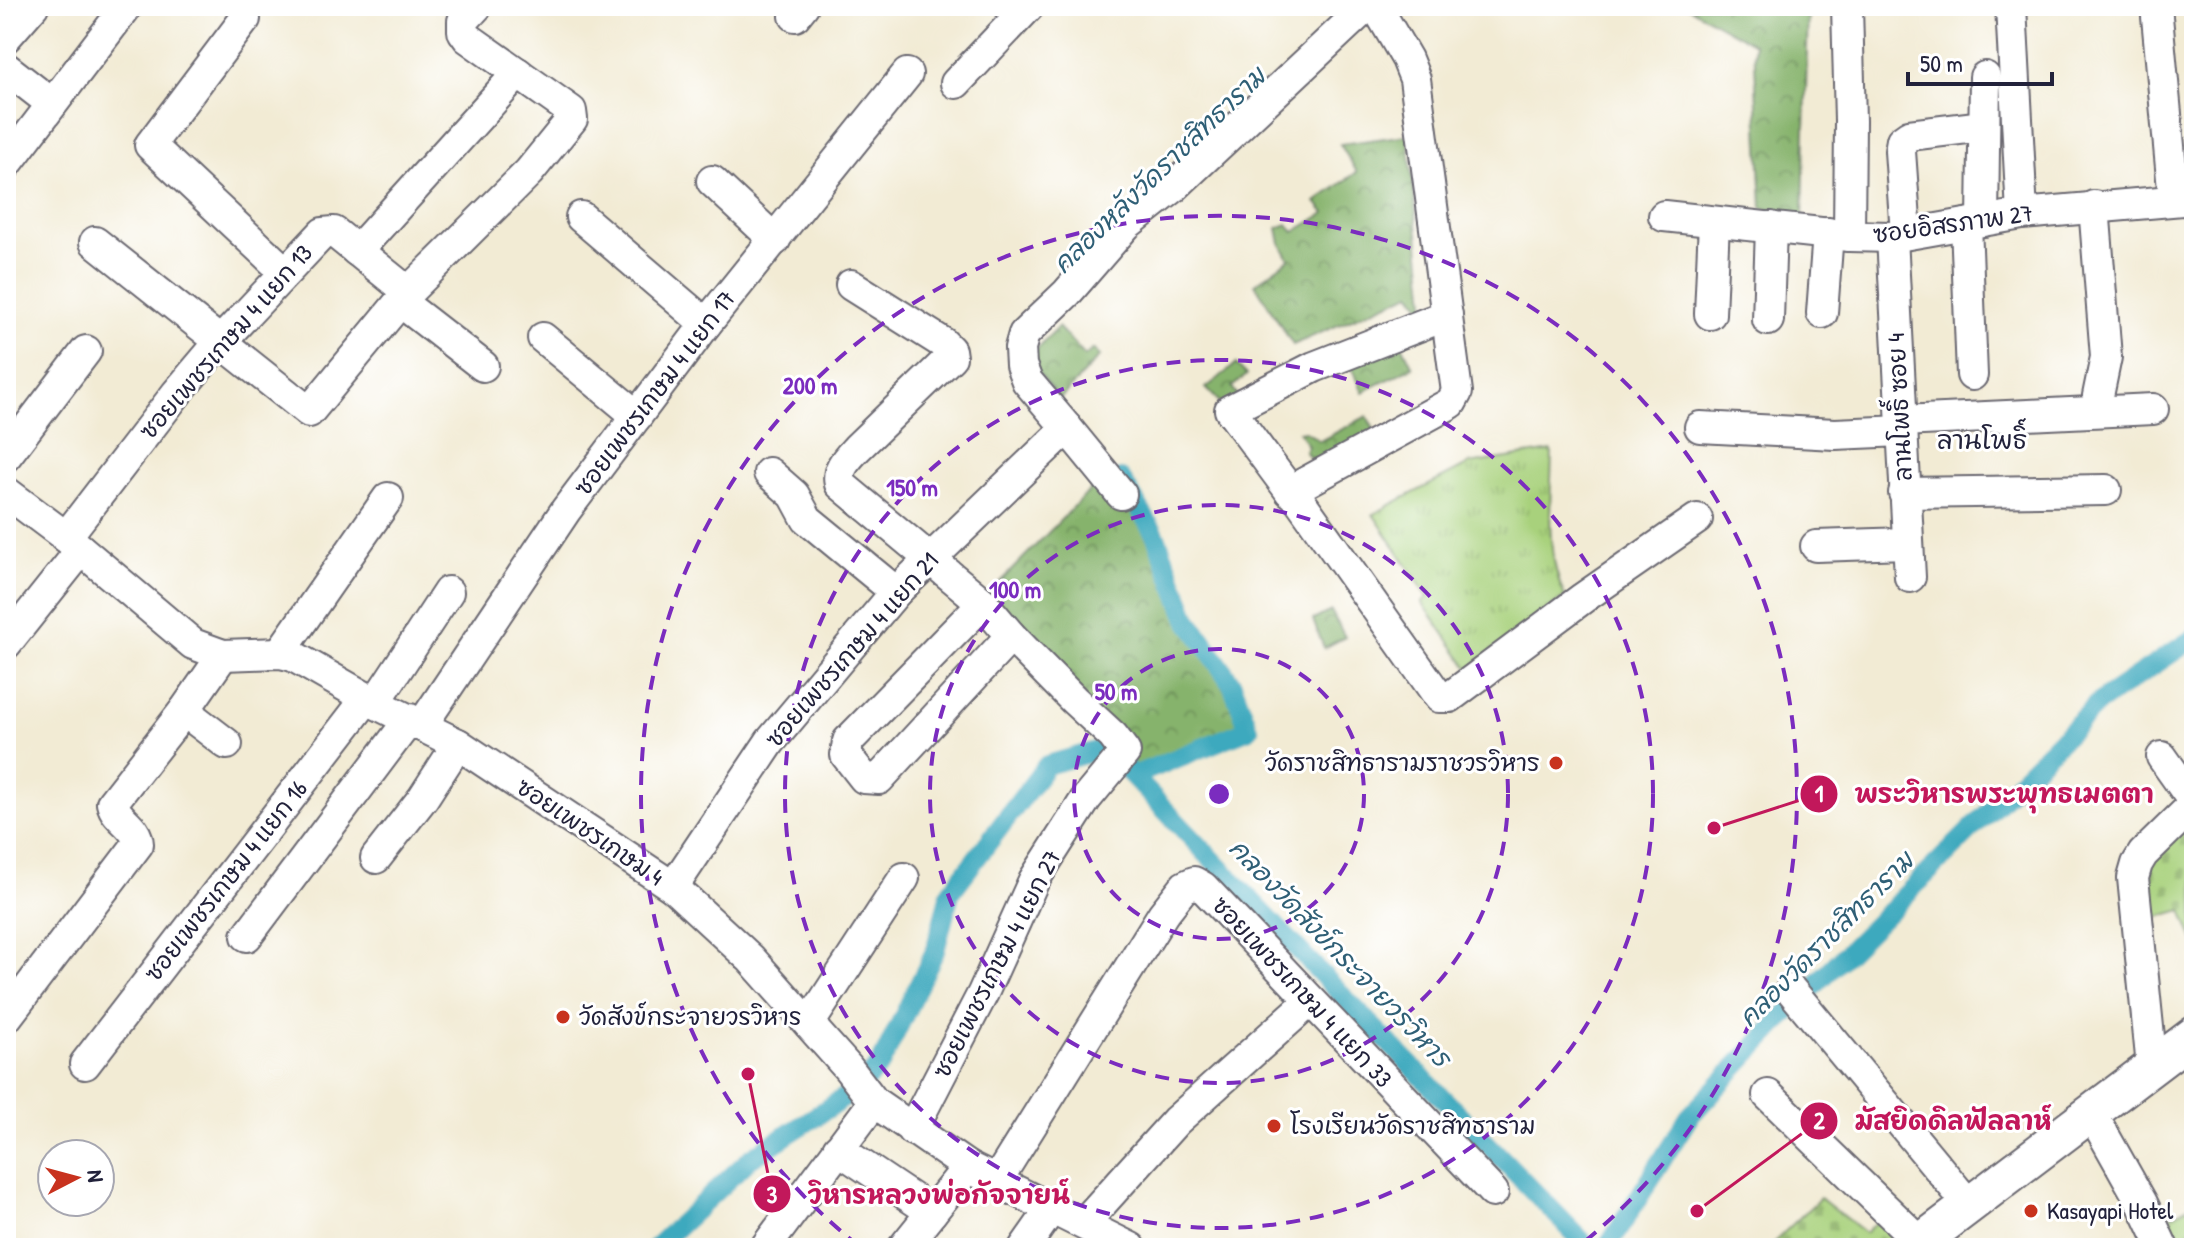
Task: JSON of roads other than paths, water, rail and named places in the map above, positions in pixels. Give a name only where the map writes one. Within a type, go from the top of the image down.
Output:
[{"type":"main road","points":[[1926,1246],[1969,1205],[2194,1035]]},
{"type":"main road","points":[[1926,1246],[2101,1130],[2194,1060]]},
{"type":"street","points":[[6,37],[33,6]]},
{"type":"street","points":[[6,165],[127,6]]},
{"type":"street","points":[[95,242],[309,412],[405,298],[529,172],[572,119],[571,111],[468,38],[463,31],[463,21],[477,6]]},
{"type":"street","points":[[956,83],[1029,6]]},
{"type":"street","points":[[1822,313],[1838,235],[1850,121],[1847,6]]},
{"type":"street","points":[[2011,6],[2022,214]]},
{"type":"street","points":[[2156,6],[2184,200]]},
{"type":"street","points":[[1121,494],[1027,381],[1021,365],[1020,348],[1024,334],[1067,293],[1126,225],[1173,188],[1376,11],[1407,59],[1415,79],[1457,392],[1455,399],[1290,491]]},
{"type":"street","points":[[245,19],[150,145],[285,272]]},
{"type":"street","points":[[6,68],[51,103]]},
{"type":"street","points":[[357,251],[518,73]]},
{"type":"street","name":"ซอยเพชรเกษม 4 แยก 17","points":[[247,936],[416,722],[562,516],[706,324],[907,74]]},
{"type":"street","points":[[1972,375],[1974,222],[1984,126],[1985,77]]},
{"type":"street","name":"ลานโพธิ์ ซอย 4","points":[[1910,577],[1902,426],[1900,151],[1902,140],[1909,135],[1984,126]]},
{"type":"street","points":[[712,181],[775,240]]},
{"type":"street","name":"ซอยอิสรภาพ 27","points":[[1664,216],[1838,235],[1899,236],[2022,214],[2184,200]]},
{"type":"street","points":[[2094,206],[2106,357],[2098,396]]},
{"type":"street","points":[[581,217],[706,324]]},
{"type":"street","points":[[1710,314],[1714,222]]},
{"type":"street","points":[[1768,320],[1771,227]]},
{"type":"street","name":"ซอยเพชรเกษม 4 แยก 13","points":[[6,644],[176,394],[220,342],[323,233],[334,232],[357,251],[483,366]]},
{"type":"street","points":[[851,285],[943,343],[950,350],[951,357],[843,464],[838,476],[840,484],[983,603],[1011,636],[879,779],[864,778],[846,755],[848,741],[983,603]]},
{"type":"street","points":[[1447,315],[1314,367],[1230,410],[1298,498],[1439,697],[1450,697],[1583,598],[1697,519]]},
{"type":"street","points":[[543,338],[637,416]]},
{"type":"street","points":[[6,456],[86,351]]},
{"type":"street","points":[[1700,427],[1835,434],[1902,426],[2153,409]]},
{"type":"street","name":"ซอยเพชรเกษม 4 แยก 21","points":[[673,887],[770,742],[896,592],[1067,428]]},
{"type":"street","points":[[769,473],[800,502],[807,519],[896,592]]},
{"type":"street","points":[[1904,493],[2106,490]]},
{"type":"street","name":"ซอยเพชรเกษม 4","points":[[6,492],[74,543],[193,644],[223,655],[280,653],[293,656],[371,701],[458,744],[673,887],[751,959],[862,1087],[912,1130],[968,1167],[1131,1248]]},
{"type":"street","points":[[280,653],[388,498]]},
{"type":"street","points":[[1816,546],[1906,543]]},
{"type":"street","name":"ซอยเพชรเกษม 4 แยก 16","points":[[85,1064],[371,701],[448,592]]},
{"type":"street","name":"ซอยเพชรเกษม 4 แยก 27","points":[[912,1130],[983,993],[1034,880],[1086,799],[1120,760],[1124,749],[1011,636]]},
{"type":"street","points":[[6,1018],[138,844],[134,830],[114,810],[112,803],[223,655]]},
{"type":"street","points":[[184,711],[227,744]]},
{"type":"street","points":[[376,858],[423,798],[458,744]]},
{"type":"street","points":[[2152,1067],[2133,878],[2143,854],[2192,806],[2189,795],[2162,757]]},
{"type":"street","points":[[809,1024],[904,878]]},
{"type":"street","name":"ซอยเพชรเกษม 4 แยก 33","points":[[996,1182],[1163,914],[1187,884],[1194,882],[1203,887],[1493,1192]]},
{"type":"street","points":[[1791,990],[1969,1205]]},
{"type":"street","points":[[1084,1223],[1176,1121],[1310,1001]]},
{"type":"street","points":[[765,1248],[838,1149],[862,1087]]},
{"type":"street","points":[[1768,1095],[1926,1246]]},
{"type":"street","points":[[2101,1130],[2163,1248]]},
{"type":"street","points":[[838,1149],[932,1212]]},
{"type":"street","points":[[903,1248],[968,1167]]},
{"type":"street","points":[[1024,1248],[1052,1208]]},
{"type":"waterway","name":"คลองหลังวัดราชสิทธาราม","points":[[1121,479],[1155,534],[1188,619],[1232,684],[1249,729],[1133,776]]},
{"type":"waterway","name":"คลองวัดราชสิทธาราม","points":[[1607,1248],[1689,1117],[1786,1014],[2098,703],[2194,638]]},
{"type":"waterway","name":"คลองวัดสังข์กระจายวรวิหาร","points":[[655,1248],[750,1159],[856,1090],[880,1065],[935,951],[950,893],[1047,765],[1106,748],[1589,1248]]},
{"type":"place","name":"วัดราชสิทธารามราชวรวิหาร","points":[[1556,763]]},
{"type":"place","name":"พระวิหารพระพุทธเมตตา","points":[[1714,828]]},
{"type":"place","name":"วัดสังข์กระจายวรวิหาร","points":[[563,1017]]},
{"type":"place","name":"วิหารหลวงพ่อกัจจายน์","points":[[748,1074]]},
{"type":"place","name":"โรงเรียนวัดราชสิทธาราม","points":[[1274,1126]]},
{"type":"place","name":"มัสยิดดิลฟัลลาห์","points":[[1697,1211]]},
{"type":"place","name":"Kasayapi Hotel","points":[[2031,1211]]},
{"type":"district","name":"ลานโพธิ์","points":[[1982,440]]}]
